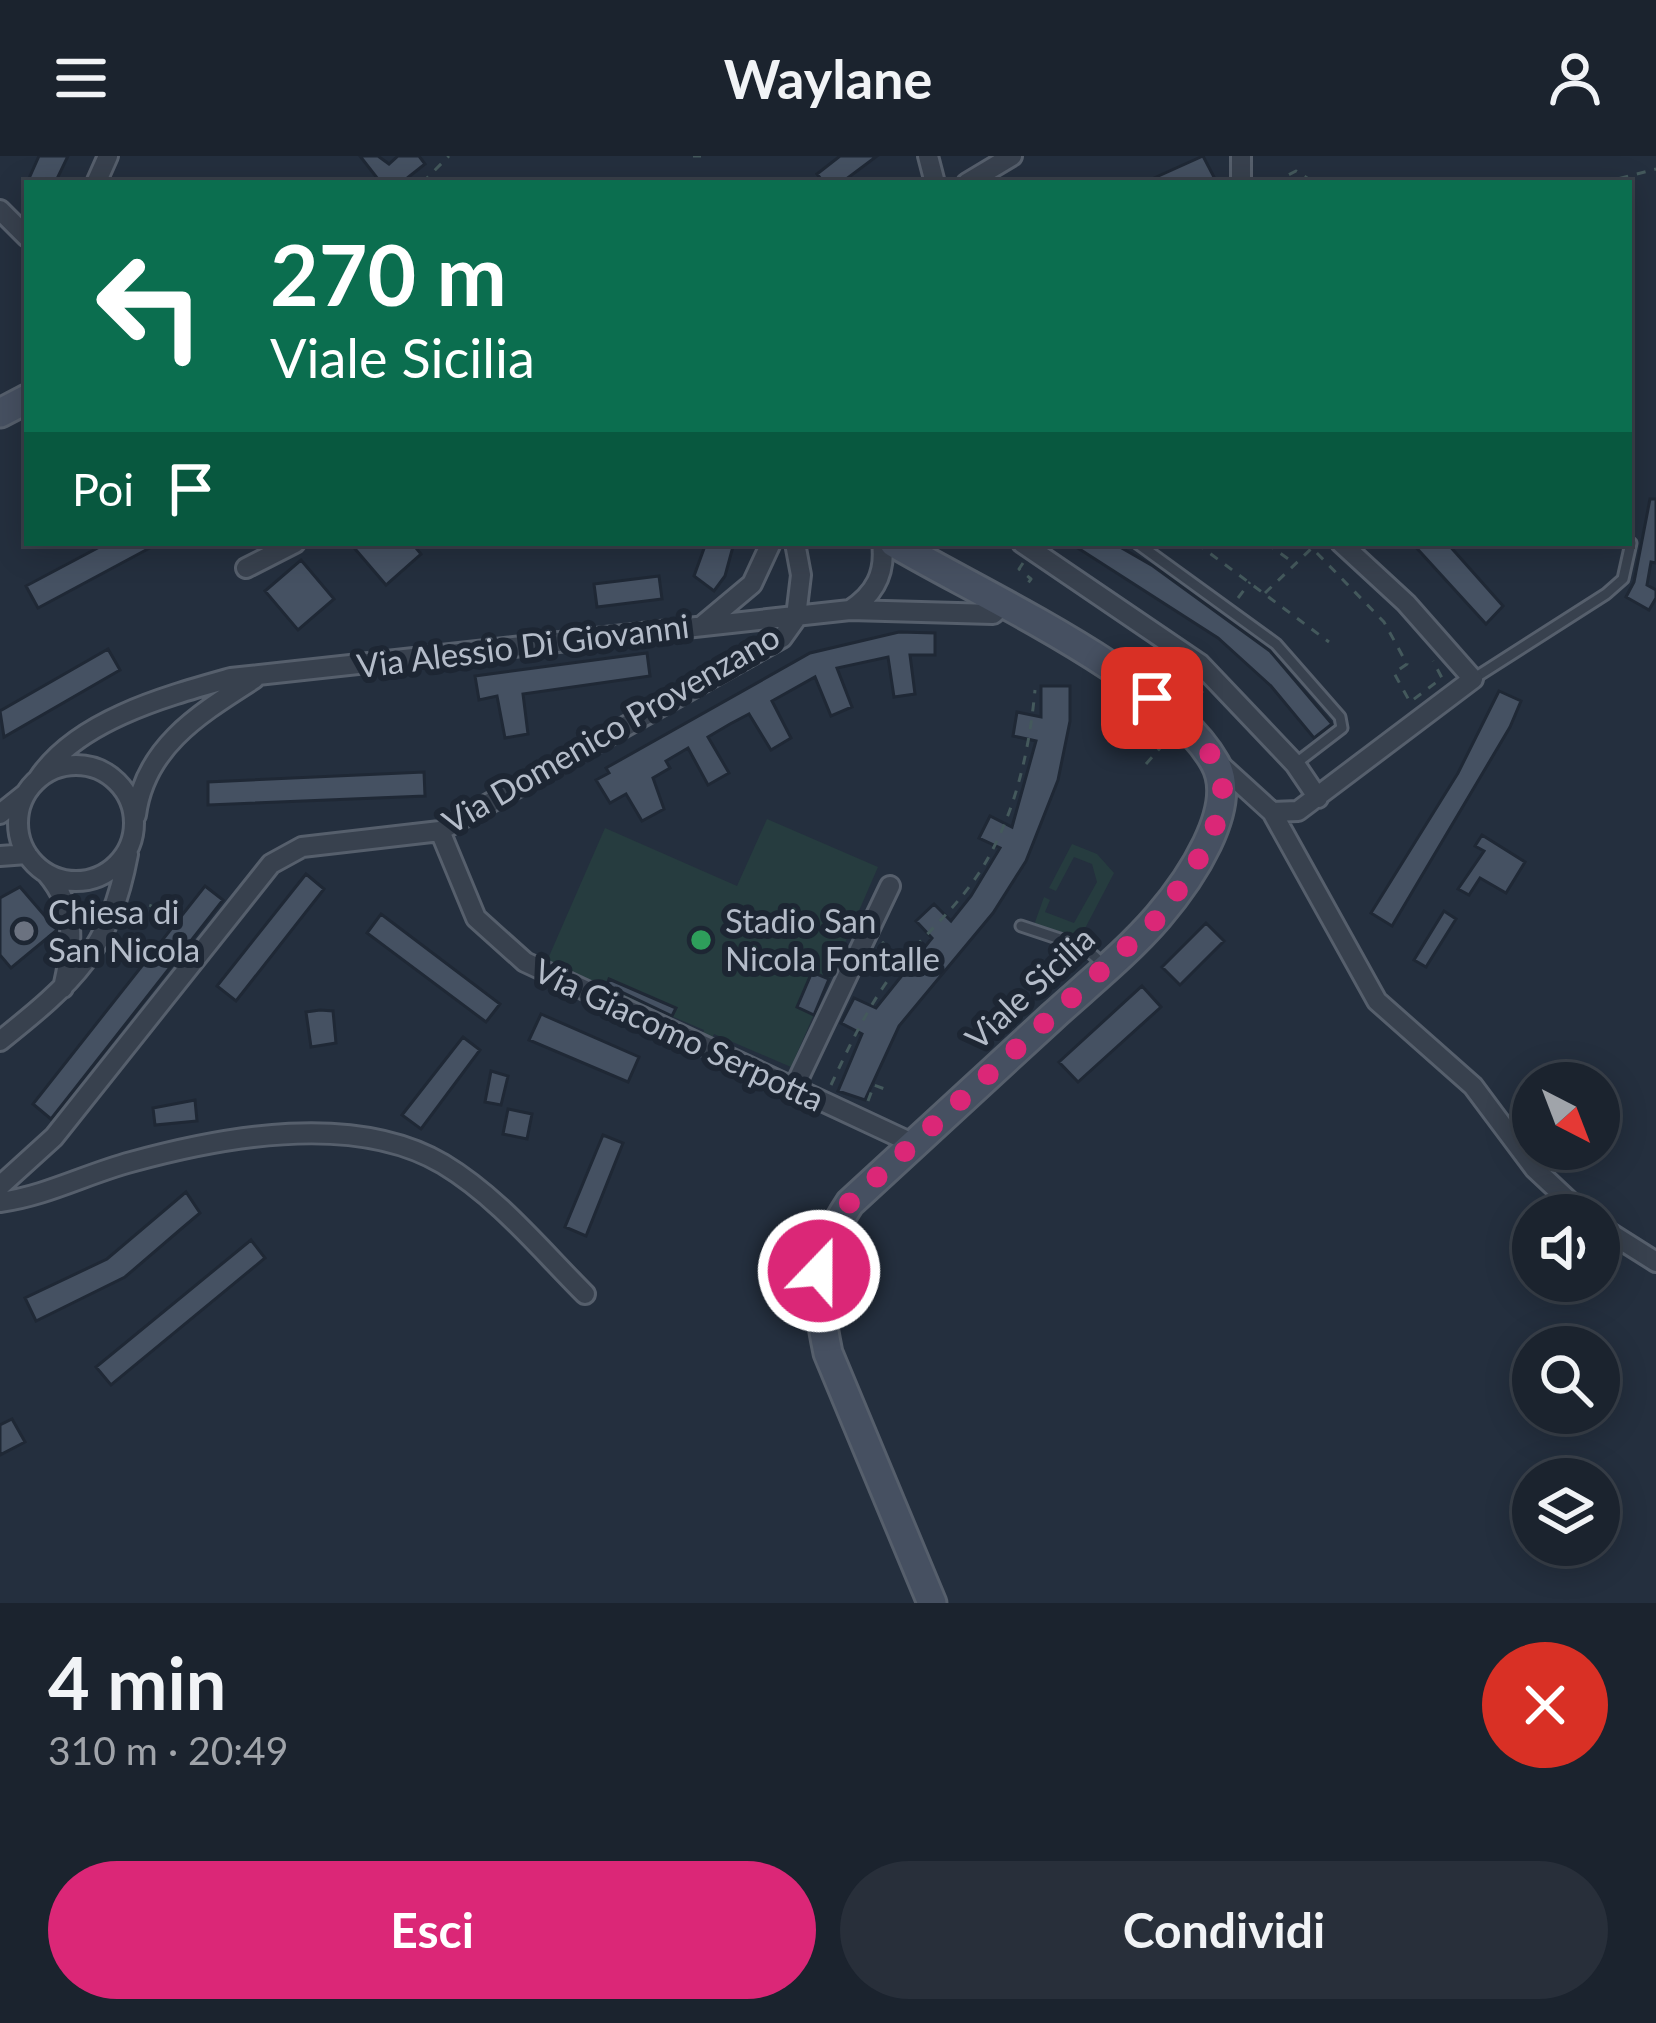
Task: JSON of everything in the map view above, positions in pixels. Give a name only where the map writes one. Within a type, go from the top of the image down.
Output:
[{"type":"street","points":[[973,180],[1012,156]]},
{"type":"street","points":[[0,210],[24,234]]},
{"type":"street","points":[[246,568],[289,546]]},
{"type":"street","points":[[702,625],[752,584],[770,546]]},
{"type":"street","points":[[796,546],[801,575],[797,613]]},
{"type":"street","points":[[850,610],[875,586],[893,546]]},
{"type":"street","points":[[898,546],[1127,677],[1272,812],[1377,1000],[1473,1086],[1535,1169],[1562,1194]]},
{"type":"street","points":[[1272,812],[1298,811],[1318,799],[1473,680],[1406,603],[1345,546]]},
{"type":"street","points":[[1027,547],[1200,664],[1295,764],[1318,799]]},
{"type":"street","name":"Via Alessio Di Giovanni","points":[[0,814],[84,738],[142,706],[231,678],[254,679],[797,613],[993,614],[1006,606]]},
{"type":"street","name":"Via Domenico Provenzano","points":[[0,1186],[54,1137],[271,864],[302,847],[440,831],[782,638],[797,613]]},
{"type":"street","name":"Via Alessio Di Giovanni","points":[[132,836],[145,783],[171,740],[201,710],[254,679]]},
{"type":"street","name":"Viale Sicilia","points":[[932,1603],[828,1353],[819,1309],[827,1238],[850,1202],[1158,918],[1208,837],[1222,801],[1223,778],[1213,758]]},
{"type":"street","name":"Via Alessio Di Giovanni","points":[[32,786],[70,765],[102,771],[127,795],[132,836]]},
{"type":"street","points":[[32,786],[18,821],[27,854],[47,874],[67,908],[73,932],[62,992]]},
{"type":"street","name":"Via Giacomo Serpotta","points":[[440,831],[476,918],[507,950],[555,980],[914,1144]]},
{"type":"street","points":[[47,874],[92,879],[121,860],[132,836]]},
{"type":"street","points":[[0,1041],[84,969],[114,913],[132,836]]},
{"type":"street","points":[[0,856],[27,854]]},
{"type":"street","points":[[793,1090],[890,886]]},
{"type":"street","points":[[0,1202],[179,1150],[232,1141],[348,1136],[406,1145],[478,1188],[585,1294]]},
{"type":"street","points":[[1620,1239],[1656,1262]]},
{"type":"lane","points":[[1141,546],[1276,644],[1340,717],[1342,728],[1334,739],[1295,764]]},
{"type":"lane","points":[[1473,680],[1606,594],[1622,579],[1630,546]]},
{"type":"lane","points":[[1022,926],[1084,947],[1105,968]]},
{"type":"path","points":[[425,180],[449,156]]},
{"type":"path","points":[[693,156],[701,156]]},
{"type":"path","points":[[1614,180],[1656,169]]},
{"type":"path","points":[[1279,180],[1296,171],[1311,180]]},
{"type":"path","points":[[1200,546],[1329,642]]},
{"type":"path","points":[[1270,546],[1294,563]]},
{"type":"path","points":[[1006,606],[1030,579],[1019,569],[1027,547]]},
{"type":"path","points":[[1265,593],[1312,548],[1384,622],[1407,664],[1394,673],[1410,702],[1442,678],[1429,656]]},
{"type":"path","points":[[1230,609],[1250,582]]},
{"type":"path","points":[[1146,764],[1202,692],[1188,680],[1200,664]]},
{"type":"path","points":[[834,1094],[829,1090],[856,1030],[903,960],[982,869],[1012,805],[1030,741],[1035,690]]},
{"type":"path","points":[[114,913],[143,923],[149,905],[166,912]]},
{"type":"path","points":[[867,935],[903,960]]},
{"type":"path","points":[[866,1106],[874,1085],[890,1091]]},
{"type":"green space","name":"Stadio San Nicola Fontalle","points":[[767,819],[878,867],[791,1067],[714,1034],[710,1042],[702,1038],[704,1030],[615,992],[611,999],[603,995],[605,987],[547,961],[605,828],[737,886]]},
{"type":"green space","points":[[1072,844],[1097,854],[1114,873],[1080,938],[1034,925],[1044,897],[1050,900],[1045,912],[1074,923],[1097,882],[1092,864],[1074,857],[1056,891],[1049,888]]},
{"type":"building","points":[[39,156],[68,156],[56,180],[28,180]]},
{"type":"building","points":[[360,156],[378,156],[389,164],[398,156],[419,156],[425,164],[405,180],[379,180]]},
{"type":"building","points":[[840,156],[877,156],[845,180],[822,180],[817,174]]},
{"type":"building","points":[[1203,156],[1215,179],[1213,180],[1150,180]]},
{"type":"building","points":[[1650,499],[1656,499],[1656,563],[1651,562],[1647,585],[1656,590],[1656,598],[1649,610],[1626,597],[1634,582]]},
{"type":"building","points":[[101,546],[153,546],[38,608],[26,586]]},
{"type":"building","points":[[353,546],[414,546],[421,554],[386,585]]},
{"type":"building","points":[[705,546],[733,546],[725,576],[714,591],[694,576]]},
{"type":"building","points":[[1075,546],[1118,546],[1153,566],[1270,651],[1332,724],[1314,738],[1271,686],[1218,638]]},
{"type":"building","points":[[1415,546],[1450,546],[1503,606],[1486,624]]},
{"type":"building","points":[[301,560],[334,599],[298,630],[265,591]]},
{"type":"building","points":[[659,576],[662,599],[597,607],[594,584]]},
{"type":"building","points":[[899,632],[935,633],[935,655],[910,655],[915,694],[894,697],[888,657],[837,668],[852,707],[831,716],[815,677],[772,701],[791,738],[771,750],[749,714],[730,724],[708,737],[729,773],[708,785],[688,748],[666,761],[670,768],[653,778],[664,809],[642,821],[626,794],[610,803],[596,780],[609,773],[606,768],[810,653]]},
{"type":"building","points":[[108,649],[120,670],[4,737],[0,711]]},
{"type":"building","points":[[647,653],[650,676],[523,694],[528,734],[505,738],[497,696],[479,700],[475,676]]},
{"type":"building","points":[[1041,686],[1070,686],[1070,721],[1058,780],[1026,861],[993,913],[899,1026],[865,1100],[838,1091],[862,1034],[841,1023],[854,998],[876,1008],[932,938],[916,921],[934,904],[951,921],[971,896],[1000,848],[979,838],[990,816],[1012,827],[1036,741],[1013,736],[1017,712],[1041,717]]},
{"type":"building","points":[[1499,691],[1521,701],[1510,727],[1392,926],[1371,913],[1458,773]]},
{"type":"building","points":[[424,772],[425,796],[208,805],[208,782]]},
{"type":"building","points":[[1482,835],[1525,862],[1506,893],[1480,878],[1469,895],[1458,889],[1484,851],[1475,846]]},
{"type":"building","points":[[306,874],[324,889],[236,1001],[217,986]]},
{"type":"building","points":[[205,886],[223,900],[51,1119],[33,1104]]},
{"type":"building","name":"Chiesa di San Nicola","points":[[20,887],[57,930],[11,968],[0,955],[0,898]]},
{"type":"building","points":[[1444,911],[1456,919],[1426,967],[1414,960]]},
{"type":"building","points":[[381,914],[500,1004],[486,1022],[367,933]]},
{"type":"building","points":[[1206,923],[1224,941],[1180,985],[1162,967]]},
{"type":"building","points":[[812,972],[829,979],[814,1015],[797,1007]]},
{"type":"building","points":[[609,979],[676,1008],[672,1016],[607,985]]},
{"type":"building","points":[[1142,986],[1161,1007],[1078,1082],[1059,1062]]},
{"type":"building","points":[[333,1011],[336,1043],[311,1047],[306,1012]]},
{"type":"building","points":[[541,1014],[639,1057],[628,1082],[529,1040]]},
{"type":"building","points":[[463,1037],[480,1050],[421,1129],[402,1115]]},
{"type":"building","points":[[491,1071],[508,1076],[501,1105],[485,1102]]},
{"type":"building","points":[[195,1100],[197,1121],[155,1125],[153,1108]]},
{"type":"building","points":[[508,1109],[532,1114],[527,1139],[503,1134]]},
{"type":"building","points":[[603,1135],[623,1143],[586,1236],[565,1227]]},
{"type":"building","points":[[186,1192],[200,1213],[125,1277],[36,1321],[25,1298],[107,1259]]},
{"type":"building","points":[[251,1240],[265,1258],[111,1385],[96,1367]]},
{"type":"building","points":[[12,1419],[25,1442],[0,1455],[0,1425]]},
{"type":"place","name":"Chiesa di San Nicola","points":[[24,931]]},
{"type":"place","name":"Stadio San Nicola Fontalle","points":[[701,940]]},
{"type":"route","points":[[819,1271],[827,1238],[850,1202],[1158,918],[1188,875],[1222,801],[1223,778],[1213,758],[1152,698]]}]
